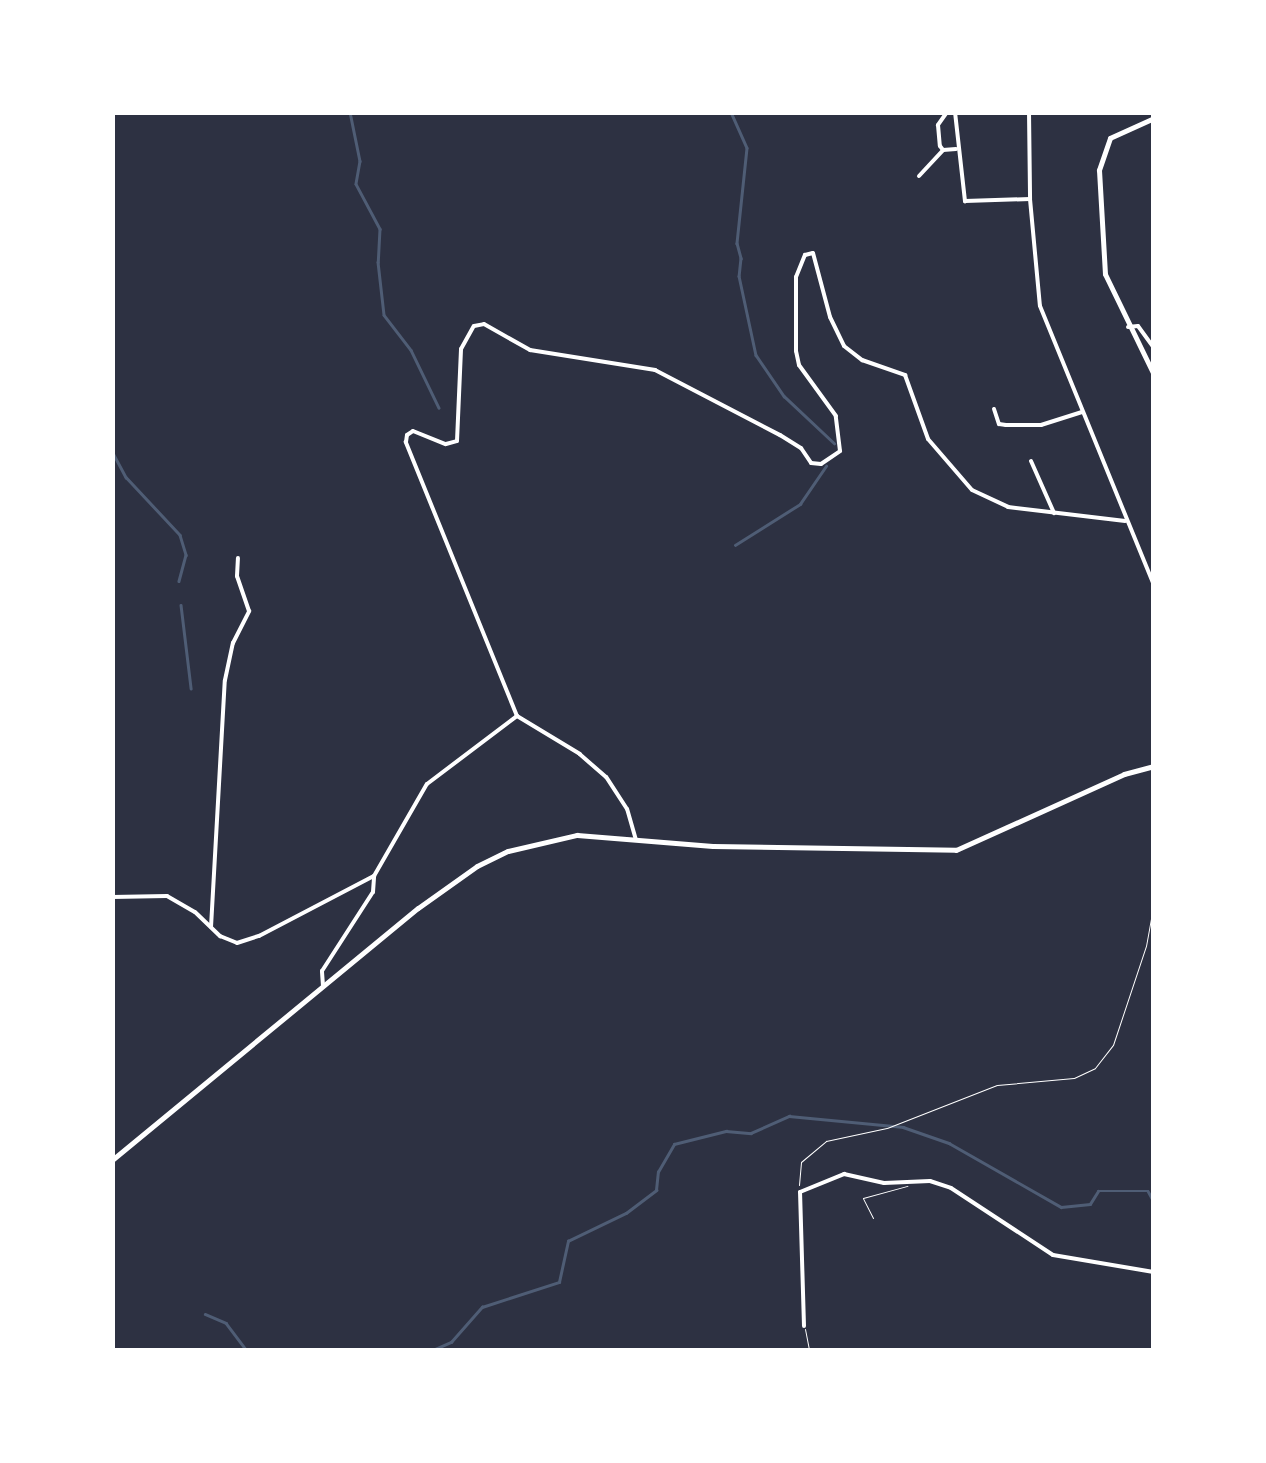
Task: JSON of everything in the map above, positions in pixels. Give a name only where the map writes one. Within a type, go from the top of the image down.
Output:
[{"type":"main road","points":[[1154,118],[1113,135],[1100,161],[1102,262],[1128,326],[1154,375]]},
{"type":"main road","points":[[112,1160],[418,908],[498,856],[568,836],[713,846],[956,850],[1124,774],[1154,766]]},
{"type":"street","points":[[943,150],[938,124],[947,112]]},
{"type":"street","points":[[955,112],[965,202],[1030,199]]},
{"type":"street","points":[[1029,112],[1030,199],[1040,306],[1154,586]]},
{"type":"street","points":[[919,176],[943,150],[958,148]]},
{"type":"street","points":[[636,840],[627,809],[598,769],[516,716],[406,439],[417,431],[446,444],[457,441],[461,349],[474,326],[484,324],[530,350],[655,370],[780,435],[801,448],[810,463],[832,459],[841,442],[836,416],[797,358],[796,278],[806,254],[816,255],[830,317],[844,346],[862,360],[898,370],[910,382],[928,439],[972,490],[996,504],[1126,521]]},
{"type":"street","points":[[1128,326],[1138,326],[1154,348]]},
{"type":"street","points":[[994,409],[999,424],[1006,425],[1041,425],[1082,412]]},
{"type":"street","points":[[1031,462],[1054,513]]},
{"type":"street","points":[[211,927],[225,680],[234,644],[249,611],[237,576],[238,558]]},
{"type":"street","points":[[323,986],[322,971],[373,892],[374,876],[427,784],[516,716]]},
{"type":"street","points":[[112,897],[162,894],[184,905],[231,942],[244,942],[374,876]]},
{"type":"street","points":[[804,1326],[800,1192],[844,1174],[884,1184],[913,1180],[951,1188],[1052,1255],[1154,1272]]},
{"type":"lane","points":[[873,1218],[863,1198],[907,1187],[913,1180]]},
{"type":"lane","points":[[804,1326],[808,1350]]},
{"type":"path","points":[[800,1192],[801,1162],[815,1146],[886,1128],[996,1085],[1074,1078],[1095,1068],[1114,1045],[1146,946],[1154,902]]},
{"type":"waterway","points":[[350,112],[360,161],[356,184],[380,229],[378,262],[384,315],[411,350],[439,408]]},
{"type":"waterway","points":[[731,112],[747,148],[737,243],[741,258],[739,276],[756,355],[784,396],[834,443]]},
{"type":"waterway","points":[[112,451],[126,477],[180,535],[186,555],[179,581]]},
{"type":"waterway","points":[[735,545],[800,504],[826,466]]},
{"type":"waterway","points":[[181,605],[191,688]]},
{"type":"waterway","points":[[433,1350],[451,1342],[482,1307],[559,1282],[568,1241],[626,1213],[656,1190],[658,1172],[674,1144],[726,1131],[751,1133],[789,1116],[903,1127],[949,1143],[1061,1207],[1090,1204],[1098,1191],[1148,1191],[1154,1202]]},
{"type":"waterway","points":[[205,1314],[226,1323],[246,1350]]}]
